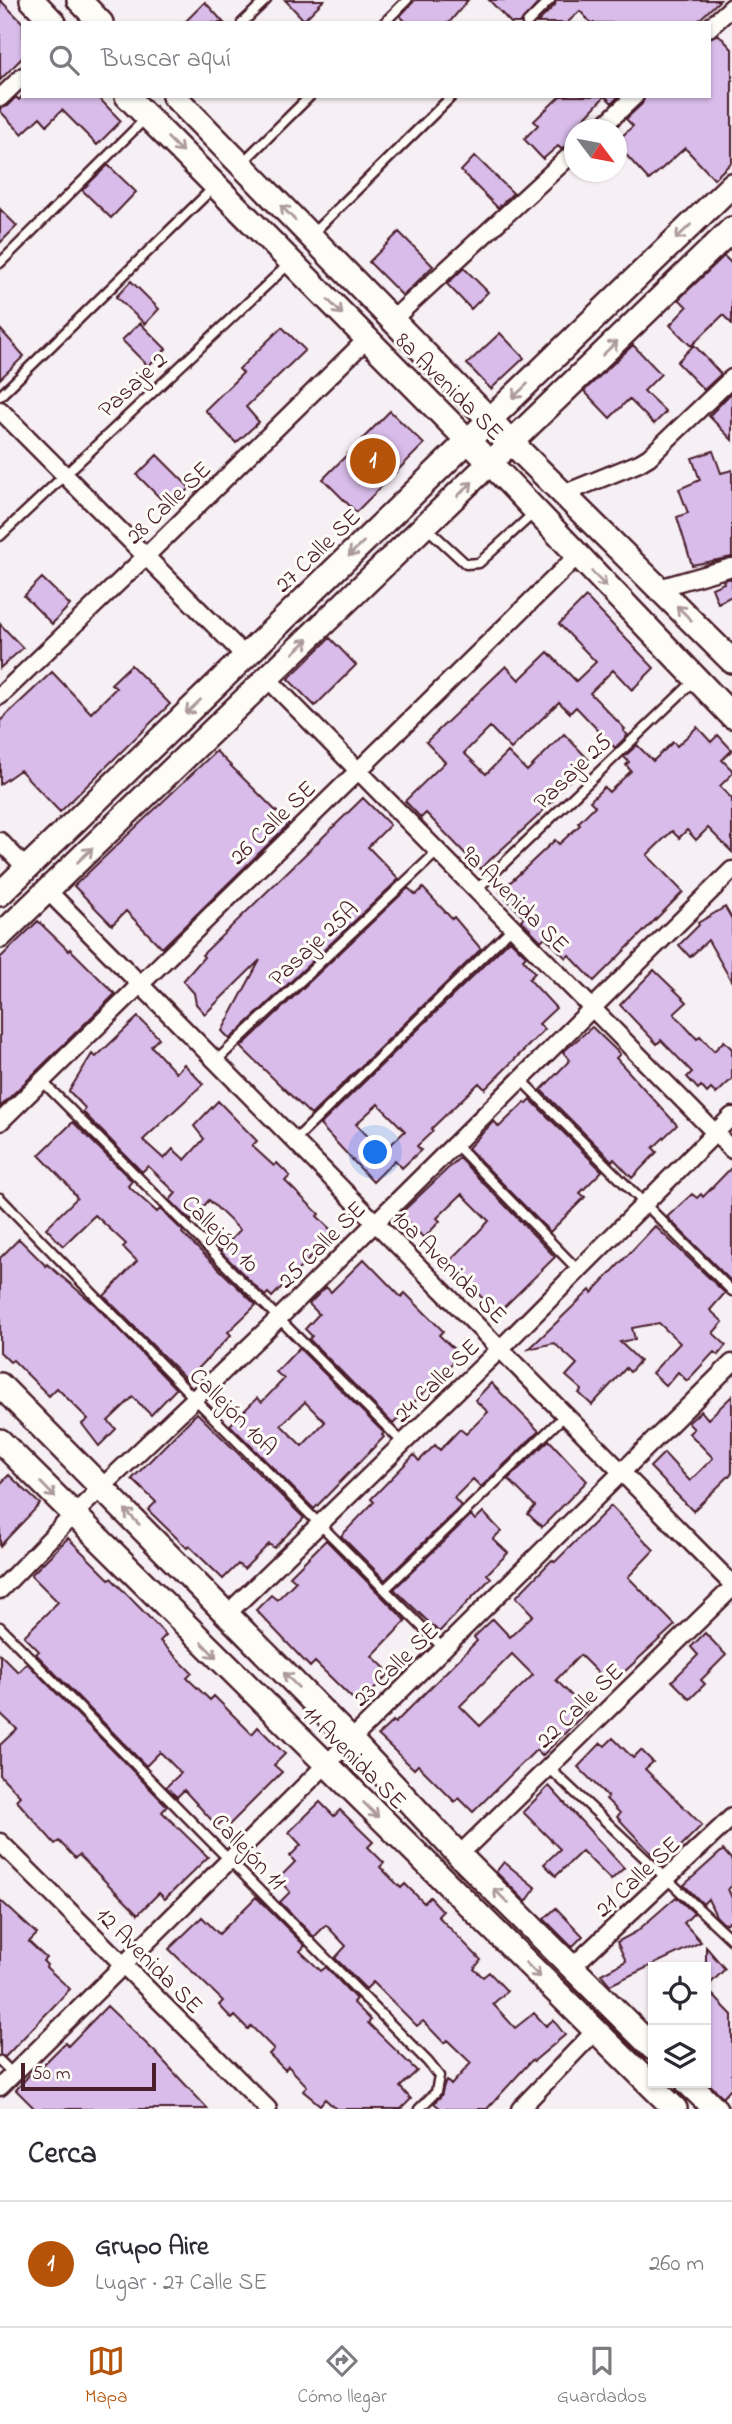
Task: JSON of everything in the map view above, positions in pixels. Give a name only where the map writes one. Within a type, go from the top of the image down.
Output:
[{"type":"street","points":[[32,0],[52,21]]},
{"type":"street","points":[[711,26],[732,7]]},
{"type":"street","points":[[0,98],[21,78]]},
{"type":"street","name":"8a Avenida SE","points":[[129,98],[491,464],[732,716]]},
{"type":"street","name":"8a Avenida SE","points":[[176,98],[563,494],[732,661]]},
{"type":"street","points":[[611,119],[633,98]]},
{"type":"street","points":[[392,320],[564,162]]},
{"type":"street","name":"27 Calle SE","points":[[0,894],[732,185]]},
{"type":"street","points":[[0,936],[732,229]]},
{"type":"street","name":"28 Calle SE","points":[[0,695],[367,339]]},
{"type":"street","points":[[563,494],[649,457],[732,378]]},
{"type":"street","points":[[0,410],[246,656]]},
{"type":"street","name":"26 Calle SE","points":[[0,1122],[577,556]]},
{"type":"street","points":[[659,588],[732,567]]},
{"type":"street","name":"9a Avenida SE","points":[[268,679],[732,1150]]},
{"type":"street","points":[[0,841],[26,868]]},
{"type":"street","name":"25 Calle SE","points":[[0,1590],[102,1486],[279,1318],[732,870]]},
{"type":"street","name":"10a Avenida SE","points":[[48,891],[732,1586]]},
{"type":"street","name":"24 Calle SE","points":[[227,1614],[500,1349],[732,1115]]},
{"type":"street","name":"23 Calle SE","points":[[0,2087],[732,1363]]},
{"type":"street","name":"11 Avenida SE","points":[[0,1385],[351,1740],[459,1855],[648,2043]]},
{"type":"street","name":"11 Avenida SE","points":[[0,1441],[674,2109]]},
{"type":"street","name":"22 Calle SE","points":[[459,1855],[732,1586]]},
{"type":"street","name":"21 Calle SE","points":[[572,1966],[732,1817]]},
{"type":"street","name":"12 Avenida SE","points":[[0,1842],[268,2109]]},
{"type":"street","points":[[570,2006],[592,1986]]},
{"type":"street","points":[[520,2109],[595,2031]]},
{"type":"street","points":[[693,2088],[715,2109]]},
{"type":"lane","points":[[244,21],[266,0]]},
{"type":"lane","points":[[386,21],[407,0]]},
{"type":"lane","points":[[529,21],[550,0]]},
{"type":"lane","points":[[241,164],[308,98]]},
{"type":"lane","points":[[310,236],[450,98]]},
{"type":"lane","points":[[0,263],[147,117]]},
{"type":"lane","points":[[0,396],[216,185]]},
{"type":"lane","name":"Pasaje 2","points":[[0,536],[291,262]]},
{"type":"lane","points":[[426,527],[466,564],[479,563],[535,512]]},
{"type":"lane","name":"Pasaje 25","points":[[476,890],[695,680]]},
{"type":"lane","name":"Pasaje 25A","points":[[215,1062],[438,852]]},
{"type":"lane","points":[[295,1140],[513,928]]},
{"type":"lane","name":"Callejón 10","points":[[42,1080],[403,1443]]},
{"type":"lane","points":[[521,1080],[732,1291]]},
{"type":"lane","points":[[455,1144],[578,1270]]},
{"type":"lane","name":"Callejón 10A","points":[[0,1198],[444,1649]]},
{"type":"lane","points":[[385,1589],[564,1416]]},
{"type":"lane","name":"Callejón 11","points":[[0,1627],[230,1859],[439,2076],[436,2092],[419,2109]]},
{"type":"lane","points":[[548,1767],[732,1940]]},
{"type":"lane","points":[[0,2062],[12,2073]]},
{"type":"building","points":[[0,0],[21,21],[21,59],[0,80]]},
{"type":"building","points":[[285,0],[324,0],[304,20]]},
{"type":"building","points":[[415,0],[468,0],[451,21],[405,21],[400,16]]},
{"type":"building","points":[[489,0],[541,0],[523,21],[509,21]]},
{"type":"building","points":[[556,0],[720,0],[698,21],[589,21],[580,11],[569,21],[539,21],[555,5]]},
{"type":"building","points":[[205,2],[222,21],[186,21]]},
{"type":"building","points":[[718,34],[732,49],[732,162],[714,179],[685,148],[649,180],[627,156],[627,132],[633,126],[626,119],[642,104],[644,98],[711,98],[711,37]]},
{"type":"building","points":[[16,97],[19,100],[21,97],[99,98],[121,121],[97,145],[62,110],[47,125],[40,117],[22,134],[0,111],[0,108],[7,106]]},
{"type":"building","points":[[558,98],[603,98],[583,119],[564,119],[564,147],[561,149],[558,146],[543,159],[524,139],[538,125],[534,121]]},
{"type":"building","points":[[475,156],[513,193],[498,208],[461,171]]},
{"type":"building","points":[[108,165],[136,192],[111,218],[82,190]]},
{"type":"building","points":[[0,209],[17,226],[0,243]]},
{"type":"building","points":[[399,232],[433,266],[403,296],[369,262]]},
{"type":"building","points":[[724,256],[732,264],[732,324],[723,315],[691,346],[670,325],[687,307],[679,299]]},
{"type":"building","points":[[464,268],[488,292],[471,309],[447,284]]},
{"type":"building","points":[[131,281],[159,309],[145,324],[116,297]]},
{"type":"building","points":[[140,323],[166,349],[148,366],[122,340]]},
{"type":"building","points":[[282,327],[305,350],[246,407],[259,422],[236,443],[205,410],[243,373],[239,369]]},
{"type":"building","points":[[0,329],[24,356],[0,379]]},
{"type":"building","points":[[500,333],[524,358],[491,389],[467,364]]},
{"type":"building","points":[[633,345],[661,374],[644,391],[666,412],[654,424],[629,399],[610,418],[584,391]]},
{"type":"building","points":[[694,345],[721,374],[704,390],[677,362]]},
{"type":"building","points":[[732,392],[732,440],[709,416]]},
{"type":"building","points":[[390,411],[424,444],[356,512],[323,479]]},
{"type":"building","points":[[713,451],[721,473],[732,470],[732,557],[692,565],[677,517],[688,513],[679,489],[700,480],[692,458]]},
{"type":"building","points":[[157,455],[190,488],[170,508],[137,475]]},
{"type":"building","points":[[42,578],[70,605],[52,624],[24,596]]},
{"type":"building","points":[[732,578],[732,596],[718,603],[712,588],[724,583],[723,580]]},
{"type":"building","points":[[586,597],[654,668],[632,690],[613,670],[590,693],[628,735],[615,748],[576,707],[570,713],[559,702],[511,749],[490,727],[464,753],[486,774],[508,752],[527,771],[564,734],[590,761],[552,797],[554,799],[536,818],[480,869],[426,813],[421,818],[405,801],[445,762],[426,742],[506,666],[519,680],[548,652],[576,681],[596,662],[559,624]]},
{"type":"building","points":[[0,624],[23,648],[0,668]]},
{"type":"building","points":[[330,638],[356,665],[315,706],[288,679]]},
{"type":"building","points":[[131,665],[170,704],[60,812],[20,770],[0,784],[0,721],[52,672],[91,713],[116,688],[111,684]]},
{"type":"building","points":[[697,727],[711,742],[718,735],[732,750],[722,760],[732,770],[732,774],[720,786],[732,799],[732,852],[708,828],[696,840],[687,830],[679,838],[672,831],[647,855],[683,892],[594,981],[569,955],[566,958],[545,937],[541,941],[521,920],[524,917],[500,892],[555,840],[559,844],[580,825],[578,823],[595,806],[590,801],[604,787],[609,792],[631,771],[626,765],[629,762],[624,757],[637,745],[653,761],[673,742],[677,746]]},
{"type":"building","points":[[216,751],[289,824],[162,948],[126,911],[112,925],[74,886]]},
{"type":"building","points":[[363,798],[390,825],[368,847],[399,879],[230,1039],[222,1031],[260,960],[205,1014],[196,1004],[194,993],[183,981],[204,957],[202,955]]},
{"type":"building","points":[[408,888],[416,895],[423,888],[452,919],[454,917],[481,949],[311,1115],[241,1047]]},
{"type":"building","points":[[725,907],[732,919],[732,982],[708,940],[690,957],[679,945],[698,923]]},
{"type":"building","points":[[38,921],[115,994],[0,1107],[0,958]]},
{"type":"building","points":[[510,940],[526,956],[523,959],[535,973],[529,979],[556,1008],[539,1024],[545,1029],[485,1089],[479,1083],[431,1129],[433,1131],[417,1146],[421,1150],[402,1168],[395,1160],[373,1182],[320,1125]],"holes":[[[378,1104],[405,1131],[383,1152],[356,1124]]]},
{"type":"building","points":[[654,970],[687,1002],[674,1014],[697,1039],[700,1036],[714,1051],[724,1041],[732,1049],[732,1079],[716,1094],[711,1089],[707,1093],[701,1086],[698,1089],[687,1077],[692,1072],[661,1040],[657,1044],[620,1005]]},
{"type":"building","points":[[138,1017],[159,1038],[151,1046],[176,1073],[184,1064],[203,1084],[143,1140],[164,1159],[173,1149],[185,1160],[204,1139],[194,1126],[218,1101],[257,1141],[252,1146],[274,1166],[277,1163],[290,1176],[285,1181],[319,1214],[317,1216],[334,1233],[272,1297],[268,1293],[265,1296],[220,1251],[240,1230],[209,1200],[191,1221],[170,1200],[176,1193],[148,1166],[142,1172],[83,1112],[85,1108],[69,1091],[92,1054],[96,1057]]},
{"type":"building","points":[[592,1027],[620,1054],[616,1058],[677,1125],[653,1148],[657,1152],[632,1178],[541,1090],[570,1060],[563,1052]]},
{"type":"building","points":[[531,1100],[602,1171],[580,1193],[585,1197],[550,1232],[468,1148],[494,1121],[499,1127],[525,1102],[527,1104]]},
{"type":"building","points":[[73,1122],[132,1181],[128,1186],[157,1212],[160,1209],[256,1305],[228,1332],[231,1335],[187,1380],[104,1296],[137,1261],[123,1247],[126,1244],[95,1215],[63,1246],[46,1228],[77,1198],[39,1155]]},
{"type":"building","points":[[459,1158],[555,1257],[497,1314],[449,1262],[489,1221],[462,1194],[437,1218],[440,1221],[424,1238],[400,1214]]},
{"type":"building","points":[[732,1167],[732,1282],[667,1217],[692,1194],[697,1198],[701,1194],[703,1197]]},
{"type":"building","points":[[655,1226],[725,1293],[710,1310],[723,1322],[713,1333],[726,1345],[718,1355],[714,1352],[687,1381],[678,1372],[666,1386],[652,1373],[680,1343],[659,1323],[632,1328],[635,1339],[620,1342],[640,1361],[630,1372],[626,1368],[592,1405],[579,1393],[582,1390],[566,1376],[577,1364],[554,1343],[529,1349],[590,1290],[592,1293]]},
{"type":"building","points":[[19,1239],[46,1266],[47,1264],[95,1305],[176,1389],[151,1415],[133,1397],[108,1421],[116,1429],[99,1446],[82,1424],[88,1419],[57,1388],[49,1396],[13,1360],[10,1362],[0,1352],[0,1258]]},
{"type":"building","points":[[364,1259],[401,1297],[405,1293],[443,1331],[439,1335],[460,1355],[393,1424],[309,1339],[312,1336],[305,1329],[319,1314],[309,1304],[326,1287],[331,1292]]},
{"type":"building","points":[[299,1348],[384,1433],[384,1437],[314,1509],[230,1425],[257,1398],[262,1402],[284,1379],[276,1372]],"holes":[[[305,1402],[325,1422],[302,1446],[281,1425]]]},
{"type":"building","points":[[491,1383],[539,1431],[481,1487],[473,1479],[454,1498],[461,1506],[385,1580],[341,1536],[374,1502],[371,1499],[414,1455],[419,1461],[435,1445],[440,1450],[460,1429],[466,1434],[488,1412],[475,1400]]},
{"type":"building","points":[[732,1396],[732,1473],[693,1511],[650,1467],[664,1453],[690,1481],[713,1458],[689,1433],[694,1429],[688,1423],[701,1411],[708,1419]]},
{"type":"building","points":[[197,1413],[304,1518],[274,1548],[269,1544],[244,1569],[238,1564],[223,1579],[148,1510],[156,1502],[132,1479]]},
{"type":"building","points":[[549,1440],[587,1481],[542,1527],[528,1514],[535,1506],[508,1479]]},
{"type":"building","points":[[9,1475],[40,1504],[0,1546],[0,1484]]},
{"type":"building","points":[[611,1506],[654,1550],[628,1577],[675,1625],[610,1685],[580,1655],[556,1680],[587,1711],[542,1756],[536,1750],[473,1812],[459,1798],[455,1802],[418,1765],[414,1769],[378,1735],[393,1721],[395,1723],[477,1641],[474,1637],[493,1619],[510,1637],[533,1615],[516,1597],[552,1560],[555,1562]],"holes":[[[512,1654],[533,1675],[480,1726],[460,1706]]]},
{"type":"building","points":[[483,1512],[501,1531],[493,1539],[508,1553],[487,1574],[491,1578],[439,1632],[394,1589],[471,1515],[475,1520]]},
{"type":"building","points":[[68,1538],[166,1635],[160,1641],[192,1673],[187,1678],[210,1700],[214,1696],[252,1734],[258,1727],[285,1754],[274,1765],[282,1772],[227,1827],[222,1821],[217,1826],[184,1790],[177,1797],[166,1787],[181,1773],[160,1752],[146,1766],[36,1654],[39,1651],[24,1636],[58,1602],[31,1575]]},
{"type":"building","points":[[326,1540],[406,1621],[372,1656],[390,1673],[359,1705],[315,1662],[310,1667],[256,1610],[271,1595],[277,1600],[296,1581],[290,1576]]},
{"type":"building","points":[[705,1633],[726,1655],[701,1680],[705,1684],[690,1699],[672,1681],[698,1655],[691,1647]]},
{"type":"building","points":[[0,1654],[18,1672],[27,1663],[167,1806],[162,1812],[208,1857],[165,1899],[159,1893],[138,1914],[79,1855],[75,1858],[59,1841],[55,1844],[16,1800],[20,1796],[0,1775],[0,1745],[17,1729],[0,1713]]},
{"type":"building","points":[[613,1738],[633,1758],[641,1750],[653,1762],[645,1769],[702,1825],[662,1865],[617,1817],[620,1813],[606,1799],[608,1797],[578,1767],[601,1743],[605,1746]]},
{"type":"building","points":[[549,1786],[624,1868],[611,1880],[582,1851],[556,1876],[544,1864],[560,1849],[523,1812]]},
{"type":"building","points":[[320,1802],[334,1816],[340,1810],[373,1842],[368,1847],[384,1863],[380,1867],[401,1888],[405,1884],[424,1903],[430,1897],[443,1911],[438,1916],[481,1960],[474,1969],[483,1977],[489,1972],[507,1991],[493,2004],[515,2028],[534,2013],[546,2026],[553,2020],[565,2035],[532,2060],[487,2109],[441,2109],[434,2103],[441,2096],[447,2081],[451,2085],[471,2063],[447,2040],[444,2043],[423,2021],[417,2026],[373,1982],[366,1989],[335,1958],[346,1946],[326,1925],[314,1937],[280,1902],[290,1892],[278,1879],[295,1862],[290,1856],[301,1845],[289,1832]]},
{"type":"building","points":[[723,1850],[732,1860],[732,1886],[728,1889],[732,1898],[732,1921],[724,1924],[716,1916],[708,1899],[703,1904],[684,1885]]},
{"type":"building","points":[[504,1862],[536,1888],[526,1902],[496,1872]]},
{"type":"building","points":[[256,1897],[305,1946],[300,1951],[321,1971],[326,1967],[356,1999],[353,2002],[371,2020],[368,2023],[417,2071],[400,2087],[411,2099],[401,2109],[336,2109],[325,2099],[320,2105],[303,2091],[307,2086],[288,2066],[285,2070],[269,2054],[274,2049],[251,2026],[248,2029],[235,2016],[232,2019],[219,2005],[223,2001],[169,1949],[202,1917],[219,1934]]},
{"type":"building","points":[[676,1897],[694,1913],[684,1923],[701,1942],[659,1962],[648,1962],[648,1967],[610,1985],[601,1974],[626,1961],[617,1942],[636,1932]]},
{"type":"building","points":[[0,1900],[37,1934],[29,1942],[46,1958],[43,1961],[46,1967],[70,1989],[5,2057],[0,2055]]},
{"type":"building","points":[[556,1908],[583,1936],[572,1947],[544,1919]]},
{"type":"building","points":[[706,1947],[725,1969],[711,1983],[711,1962],[706,1962]]},
{"type":"building","points":[[711,1993],[732,2015],[732,2087],[723,2097],[711,2086]]},
{"type":"building","points":[[107,2006],[208,2109],[35,2109],[16,2090],[65,2043],[68,2046]]},
{"type":"place","name":"Grupo Aire","points":[[373,461]]}]
